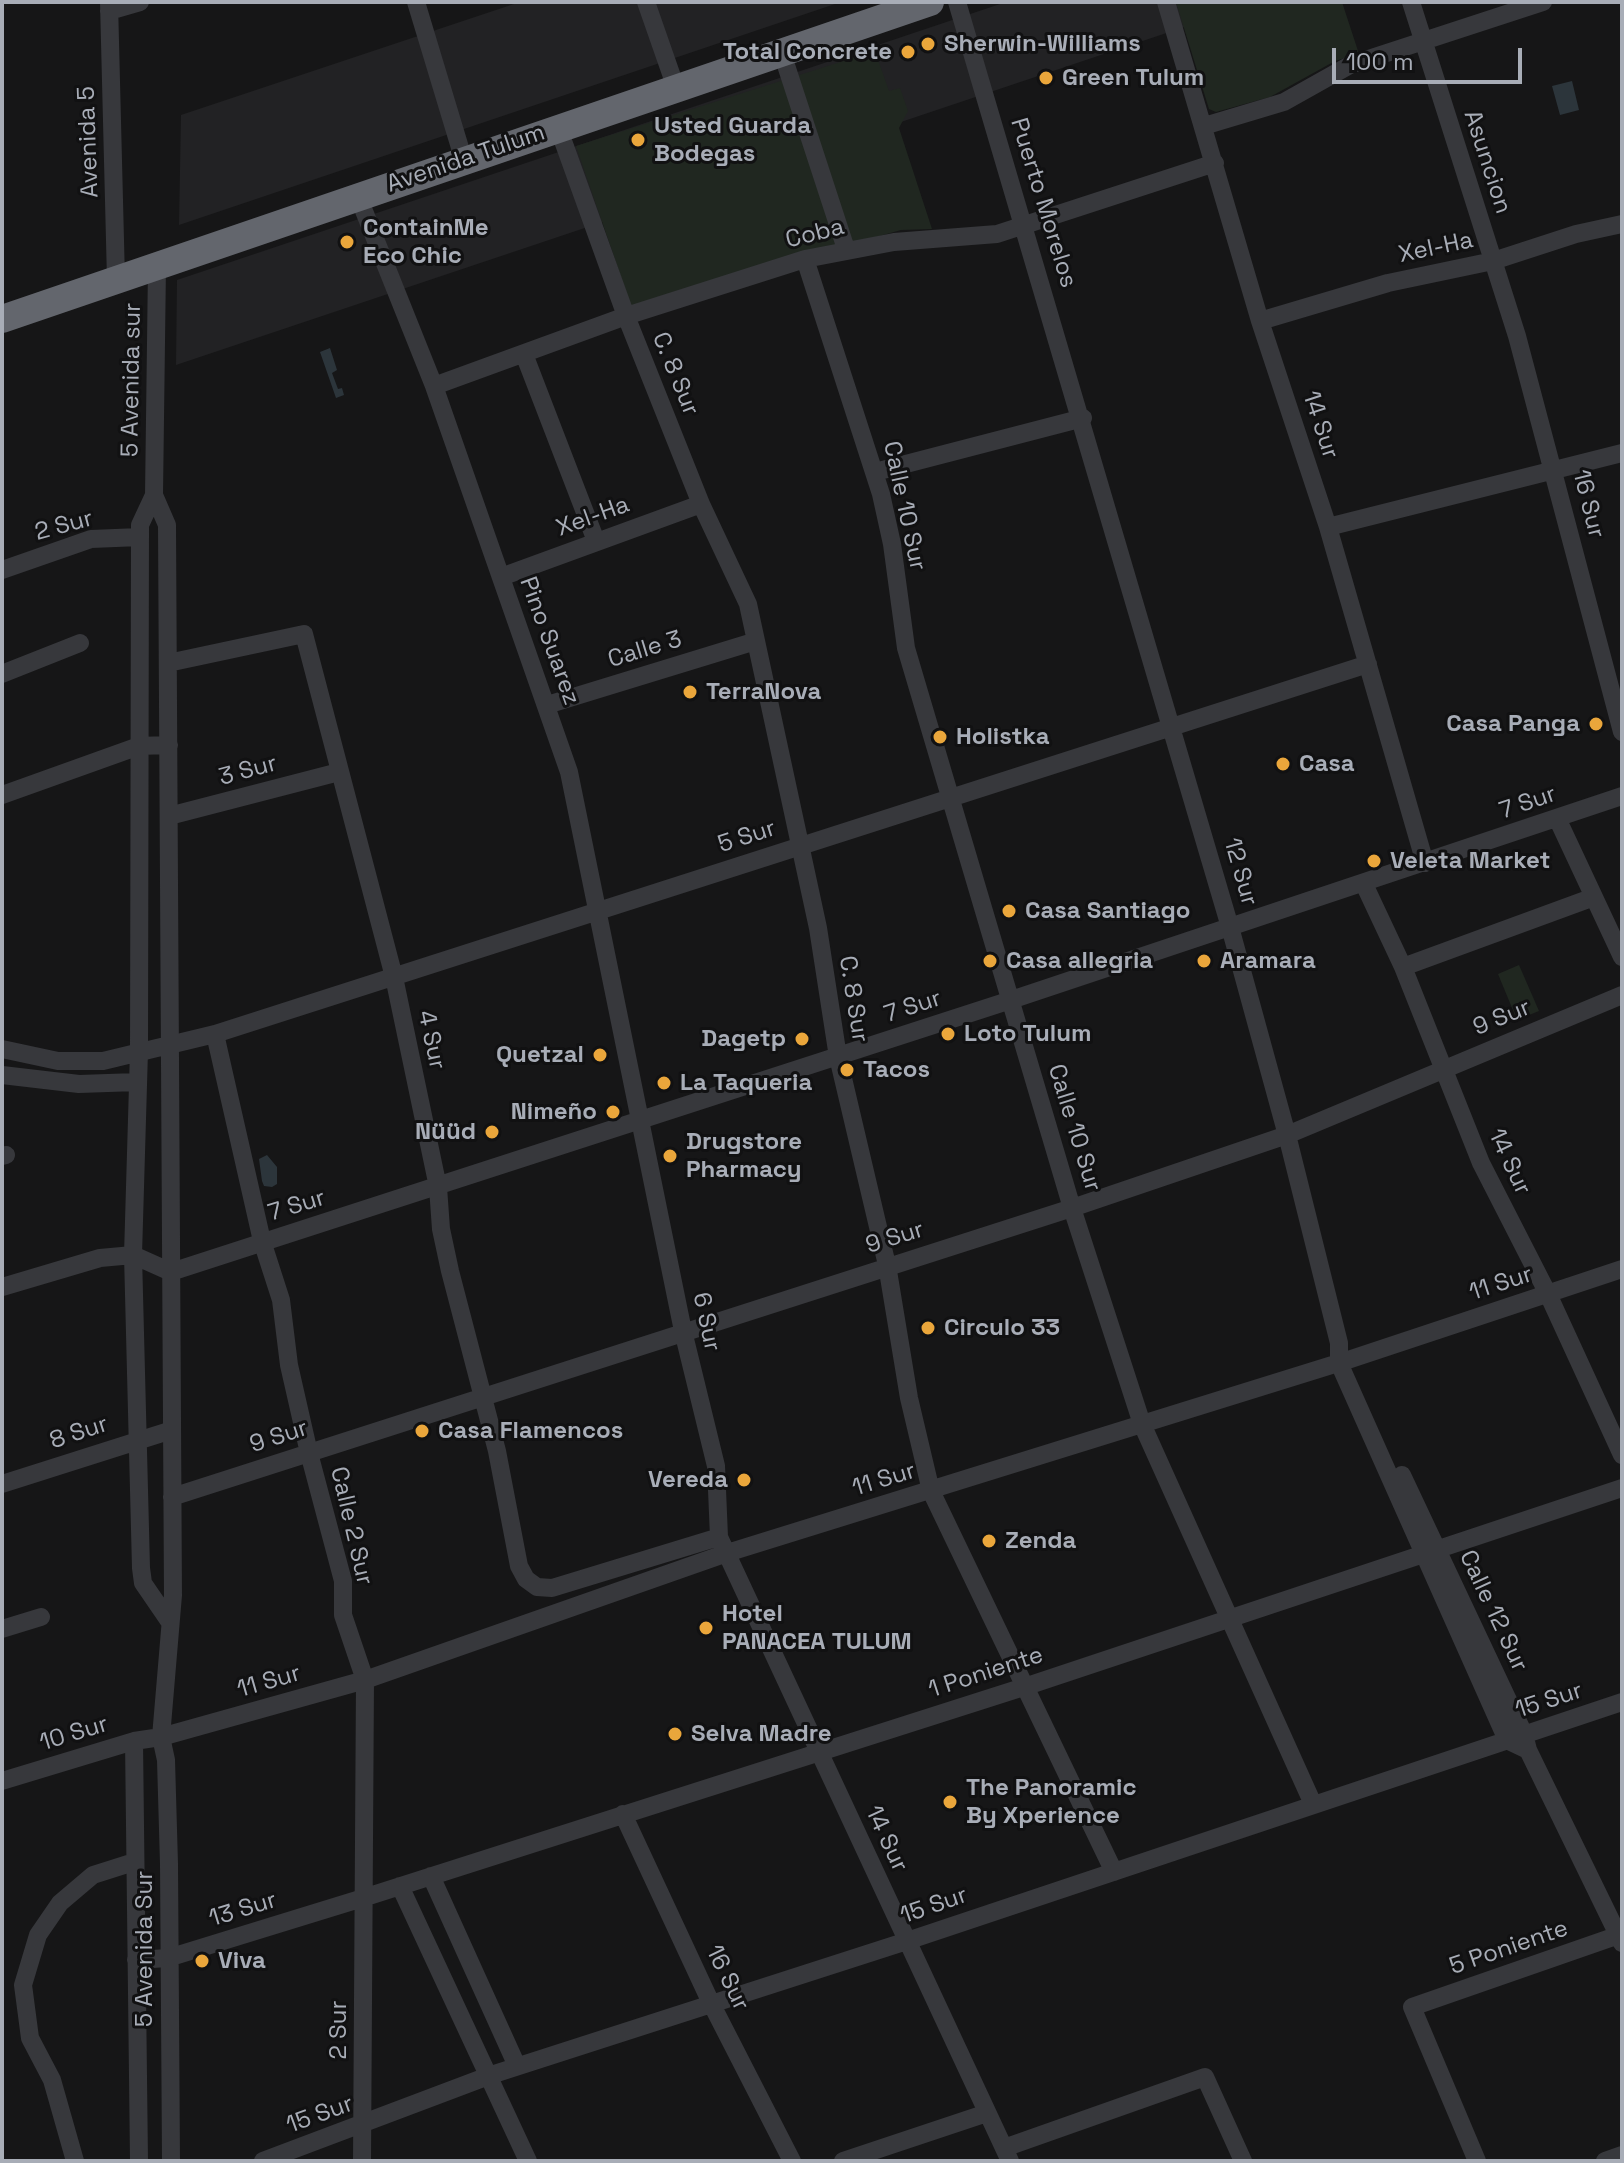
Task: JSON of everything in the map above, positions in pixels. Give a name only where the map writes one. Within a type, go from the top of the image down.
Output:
[{"type":"highway","name":"Avenida Tulum","points":[[2,319],[782,53],[888,9],[930,2]]},
{"type":"street","points":[[109,6],[140,2]]},
{"type":"street","points":[[416,2],[464,161]]},
{"type":"street","points":[[646,2],[676,88]]},
{"type":"street","name":"Puerto Morelos","points":[[957,2],[1083,418]]},
{"type":"street","name":"14 Sur","points":[[1166,2],[1260,321],[1328,527],[1425,863]]},
{"type":"street","name":"Asuncion","points":[[1411,2],[1517,336]]},
{"type":"street","points":[[1204,126],[1284,102],[1336,70],[1543,2]]},
{"type":"street","name":"Avenida 5","points":[[109,6],[116,280]]},
{"type":"street","points":[[782,53],[846,249]]},
{"type":"street","name":"C. 8 Sur","points":[[558,127],[626,316],[701,504],[748,604],[818,928],[838,1057],[887,1265],[909,1398],[931,1491],[1114,1872]]},
{"type":"street","name":"Coba","points":[[434,386],[626,316],[805,259],[846,249],[972,239],[1025,225],[1215,163]]},
{"type":"street","name":"Pino Suarez","points":[[358,196],[434,386],[569,772],[641,1118]]},
{"type":"street","name":"Xel-Ha","points":[[1260,321],[1388,283],[1493,261],[1576,234],[1622,224]]},
{"type":"street","name":"Calle 10 Sur","points":[[805,259],[875,472],[892,544],[906,648],[1072,1208],[1142,1424],[1313,1804]]},
{"type":"street","name":"5 Avenida sur","points":[[154,495],[157,266]]},
{"type":"street","name":"16 Sur","points":[[1517,336],[1622,732]]},
{"type":"street","points":[[524,354],[596,541]]},
{"type":"street","points":[[875,472],[1083,418]]},
{"type":"street","name":"12 Sur","points":[[1083,418],[1230,927],[1287,1135],[1339,1343]]},
{"type":"street","points":[[1328,527],[1622,453]]},
{"type":"street","points":[[154,495],[140,525],[139,1051],[133,1255],[143,1583],[169,1621]]},
{"type":"street","name":"5 Avenida Sur","points":[[154,495],[167,525],[173,1595],[161,1737],[166,1760],[171,2161]]},
{"type":"street","name":"Xel-Ha","points":[[501,577],[701,504]]},
{"type":"street","name":"2 Sur","points":[[2,570],[91,539],[140,537]]},
{"type":"street","name":"4 Sur","points":[[168,663],[304,634],[394,977],[438,1187],[444,1243],[497,1451],[519,1566],[537,1587],[552,1588],[723,1545]]},
{"type":"street","name":"Calle 3","points":[[547,705],[756,641]]},
{"type":"street","points":[[2,674],[80,643]]},
{"type":"street","name":"5 Sur","points":[[2,1049],[58,1061],[103,1061],[215,1034],[1368,664]]},
{"type":"street","points":[[2,795],[139,746],[169,745]]},
{"type":"street","name":"3 Sur","points":[[169,816],[339,772]]},
{"type":"street","name":"7 Sur","points":[[171,1272],[838,1057],[1622,796]]},
{"type":"street","points":[[1557,818],[1594,897],[1617,932],[1622,957]]},
{"type":"street","name":"14 Sur","points":[[1364,884],[1403,967],[1481,1163],[1548,1294],[1622,1455]]},
{"type":"street","points":[[1403,967],[1594,897]]},
{"type":"street","name":"9 Sur","points":[[172,1497],[1072,1208],[1287,1135],[1622,995]]},
{"type":"street","name":"Calle 2 Sur","points":[[215,1034],[262,1241],[281,1300],[289,1365],[309,1453],[343,1581],[343,1615],[365,1680],[363,1898]]},
{"type":"street","points":[[2,1075],[79,1084],[137,1082]]},
{"type":"street","name":"6 Sur","points":[[641,1118],[683,1331],[716,1466],[723,1545]]},
{"type":"street","points":[[2,1287],[100,1258],[133,1255],[171,1272]]},
{"type":"street","name":"11 Sur","points":[[161,1737],[365,1680],[723,1545],[931,1491],[1622,1269]]},
{"type":"street","name":"Calle 12 Sur","points":[[1339,1343],[1343,1361],[1519,1741],[1621,1937]]},
{"type":"street","name":"8 Sur","points":[[2,1484],[172,1430]]},
{"type":"street","name":"1 Poniente","points":[[363,1898],[1027,1686],[1622,1488]]},
{"type":"street","name":"14 Sur","points":[[723,1545],[1007,2154]]},
{"type":"street","points":[[2,1629],[41,1617]]},
{"type":"street","name":"15 Sur","points":[[263,2161],[517,2066],[907,1941],[1313,1804],[1519,1741],[1622,1702]]},
{"type":"street","name":"10 Sur","points":[[2,1781],[134,1741],[161,1737]]},
{"type":"street","points":[[134,1741],[139,2161]]},
{"type":"street","name":"16 Sur","points":[[623,1814],[711,2003],[792,2161]]},
{"type":"street","points":[[75,2161],[52,2080],[30,2038],[23,1985],[38,1935],[60,1903],[93,1875],[134,1862]]},
{"type":"street","points":[[431,1876],[517,2066]]},
{"type":"street","points":[[400,1886],[491,2075],[528,2161]]},
{"type":"street","name":"2 Sur","points":[[362,2161],[363,1898]]},
{"type":"street","name":"13 Sur","points":[[136,1960],[168,1958],[363,1898]]},
{"type":"street","name":"5 Poniente","points":[[1477,2161],[1412,2007],[1621,1937]]},
{"type":"street","points":[[1007,2154],[1205,2077],[1243,2161]]},
{"type":"street","points":[[843,2161],[987,2113]]},
{"type":"street","points":[[1605,2161],[1622,2155]]},
{"type":"shaded area","points":[[520,2],[841,2],[179,225],[181,115]]},
{"type":"shaded area","points":[[1006,2],[1259,2],[176,365],[177,280]]},
{"type":"shaded area","points":[[1176,2],[1342,2],[1359,54],[1335,61],[1270,97],[1216,112],[1209,109]]},
{"type":"shaded area","points":[[875,51],[889,91],[900,88],[908,111],[899,128],[932,229],[901,230],[631,306],[576,146]]},
{"type":"shaded area","points":[[1572,81],[1579,110],[1560,115],[1552,86]]},
{"type":"shaded area","points":[[330,348],[337,370],[332,373],[344,395],[336,398],[320,352]]},
{"type":"shaded area","points":[[1519,965],[1539,1011],[1517,1020],[1498,974]]},
{"type":"shaded area","points":[[267,1155],[277,1167],[277,1184],[272,1187],[264,1186],[262,1181],[259,1159]]},
{"type":"place","name":"Sherwin-Williams","points":[[928,44]]},
{"type":"place","name":"Total Concrete","points":[[908,52]]},
{"type":"place","name":"Green Tulum","points":[[1046,78]]},
{"type":"place","name":"Usted Guarda Bodegas","points":[[638,140]]},
{"type":"place","name":"ContainMe Eco Chic","points":[[347,242]]},
{"type":"place","name":"TerraNova","points":[[690,692]]},
{"type":"place","name":"Casa Panga","points":[[1596,724]]},
{"type":"place","name":"Holistka","points":[[940,737]]},
{"type":"place","name":"Casa","points":[[1283,764]]},
{"type":"place","name":"Veleta Market","points":[[1374,861]]},
{"type":"place","name":"Casa Santiago","points":[[1009,911]]},
{"type":"place","name":"Casa allegria","points":[[990,961]]},
{"type":"place","name":"Aramara","points":[[1204,961]]},
{"type":"place","name":"Loto Tulum","points":[[948,1034]]},
{"type":"place","name":"Dagetp","points":[[802,1039]]},
{"type":"place","name":"Quetzal","points":[[600,1055]]},
{"type":"place","name":"Tacos","points":[[847,1070]]},
{"type":"place","name":"La Taqueria","points":[[664,1083]]},
{"type":"place","name":"Nimeño","points":[[613,1112]]},
{"type":"place","name":"Nüüd","points":[[492,1132]]},
{"type":"place","name":"Drugstore Pharmacy","points":[[670,1156]]},
{"type":"place","name":"Circulo 33","points":[[928,1328]]},
{"type":"place","name":"Casa Flamencos","points":[[422,1431]]},
{"type":"place","name":"Vereda","points":[[744,1480]]},
{"type":"place","name":"Zenda","points":[[989,1541]]},
{"type":"place","name":"Hotel PANACEA TULUM","points":[[706,1628]]},
{"type":"place","name":"Selva Madre","points":[[675,1734]]},
{"type":"place","name":"The Panoramic By Xperience","points":[[950,1802]]},
{"type":"place","name":"Viva","points":[[202,1961]]}]
